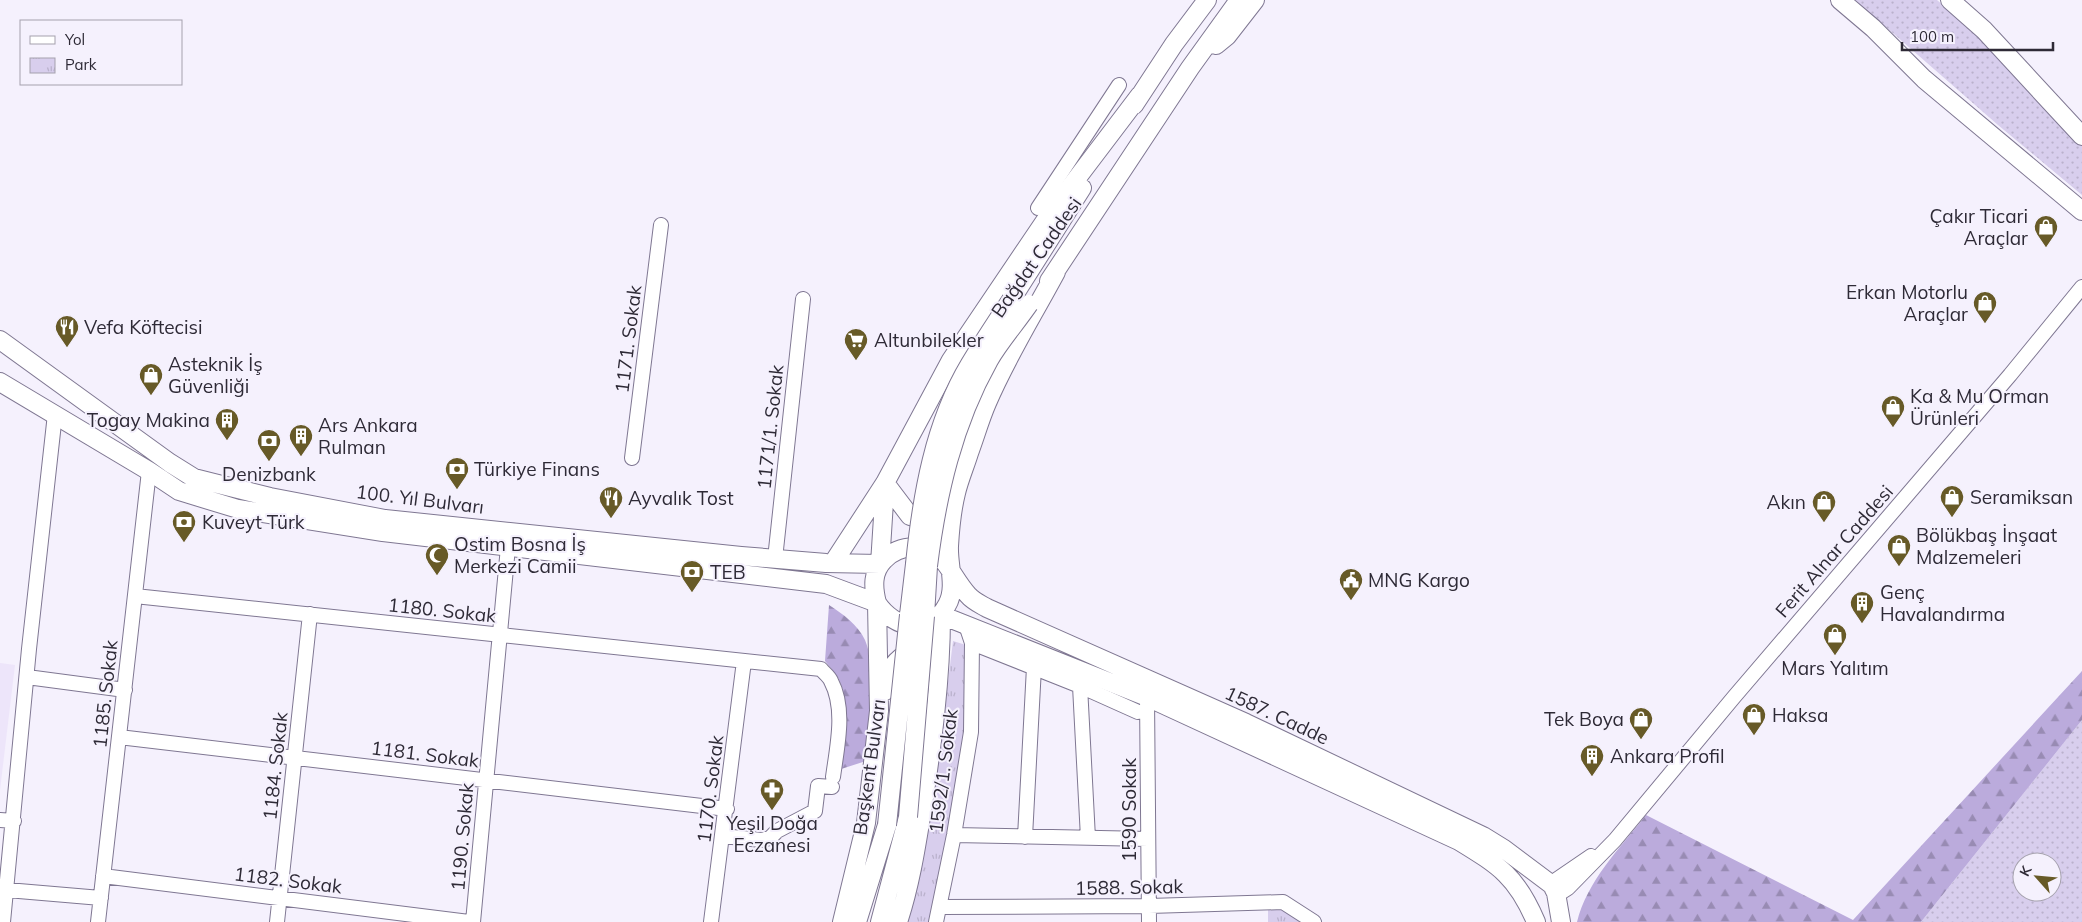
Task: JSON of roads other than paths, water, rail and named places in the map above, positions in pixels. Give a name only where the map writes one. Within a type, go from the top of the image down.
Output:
[{"type":"main road","points":[[1174,44],[1189,10],[1196,0]]},
{"type":"main road","name":"Bağdat Caddesi","points":[[922,565],[929,468],[949,406],[969,365],[1140,96],[1174,44],[1207,0]]},
{"type":"main road","name":"Bağdat Caddesi","points":[[922,565],[944,474],[963,414],[989,360],[1029,304],[1056,272],[1194,62],[1239,0]]},
{"type":"main road","points":[[1194,62],[1227,36],[1255,0]]},
{"type":"main road","points":[[1840,0],[1873,28],[1924,79],[2082,211]]},
{"type":"main road","points":[[1950,0],[1984,30],[2082,136]]},
{"type":"main road","points":[[826,584],[835,579],[838,572],[837,567],[833,563],[885,483],[952,360],[1049,215],[1140,96]]},
{"type":"main road","points":[[949,571],[949,545],[956,493],[986,405],[1056,272]]},
{"type":"main road","name":"100. Yıl Bulvarı","points":[[0,340],[170,463],[194,478],[270,497],[385,519],[774,559],[880,564]]},
{"type":"main road","name":"100. Yıl Bulvarı","points":[[0,382],[56,414],[179,491],[238,509],[382,532],[826,584],[877,603]]},
{"type":"main road","points":[[885,483],[910,516],[930,522],[948,510],[955,500]]},
{"type":"main road","points":[[880,564],[885,483]]},
{"type":"main road","points":[[842,922],[866,823],[879,711],[877,603],[873,590],[874,576],[880,564],[888,555],[899,549],[910,547],[923,548],[934,552],[943,560],[949,571],[952,582],[952,594],[948,605],[925,615]]},
{"type":"main road","points":[[898,922],[915,853],[934,739],[938,672],[925,615],[922,565]]},
{"type":"main road","name":"1587. Cadde","points":[[949,571],[969,596],[987,608],[1246,723],[1467,828],[1504,849],[1552,889]]},
{"type":"main road","points":[[877,603],[889,617],[906,625],[924,624],[925,615]]},
{"type":"main road","name":"1587. Cadde","points":[[925,615],[966,625],[1148,697],[1459,841],[1511,877],[1531,911]]},
{"type":"main road","name":"Başkent Bulvarı","points":[[880,922],[908,817],[925,615]]},
{"type":"main road","name":"Başkent Bulvarı","points":[[857,922],[887,825],[925,615]]},
{"type":"main road","points":[[879,711],[891,668],[899,657],[916,648],[929,656],[938,672]]},
{"type":"main road","points":[[1552,889],[1554,906],[1550,910],[1540,912],[1531,911],[1526,894],[1530,885],[1540,881],[1552,889],[1561,922]]},
{"type":"street","points":[[1038,208],[1120,85]]},
{"type":"street","name":"1171. Sokak","points":[[632,458],[661,225]]},
{"type":"street","name":"Ferit Alnar Caddesi","points":[[1552,889],[1568,888],[1615,840],[2082,287]]},
{"type":"street","name":"1171/1. Sokak","points":[[774,559],[803,299]]},
{"type":"street","points":[[3,922],[7,890],[7,820],[27,677],[56,414]]},
{"type":"street","name":"1185. Sokak","points":[[98,922],[149,471]]},
{"type":"street","name":"1190. Sokak","points":[[473,922],[508,547]]},
{"type":"street","name":"1180. Sokak","points":[[135,596],[820,670],[831,680],[838,707],[838,739],[832,782],[818,786],[815,811],[777,831],[770,838],[761,840],[723,836]]},
{"type":"street","name":"1184. Sokak","points":[[277,922],[310,614]]},
{"type":"street","name":"1592/1. Sokak","points":[[936,922],[954,835],[971,732],[972,643],[966,625]]},
{"type":"street","points":[[972,643],[1080,686],[1138,712]]},
{"type":"street","name":"1170. Sokak","points":[[711,922],[727,809],[744,661]]},
{"type":"street","points":[[1025,836],[1034,667]]},
{"type":"street","points":[[27,677],[125,690]]},
{"type":"street","points":[[1080,686],[1088,838]]},
{"type":"street","name":"1590 Sokak","points":[[1148,697],[1149,922]]},
{"type":"street","name":"1181. Sokak","points":[[119,737],[727,809]]},
{"type":"street","points":[[954,835],[1148,839]]},
{"type":"street","name":"1182. Sokak","points":[[103,876],[469,922]]},
{"type":"street","points":[[7,890],[101,898]]},
{"type":"street","name":"1588. Sokak","points":[[940,907],[1149,906],[1283,902],[1314,922]]},
{"type":"place","name":"Çakır Ticari Araçlar","points":[[2046,248]]},
{"type":"place","name":"Erkan Motorlu Araçlar","points":[[1985,324]]},
{"type":"place","name":"Vefa Köftecisi","points":[[67,348]]},
{"type":"place","name":"Altunbilekler","points":[[856,361]]},
{"type":"place","name":"Asteknik İş Güvenliği","points":[[151,396]]},
{"type":"place","name":"Ka & Mu Orman Ürünleri","points":[[1893,428]]},
{"type":"place","name":"Togay Makina","points":[[227,441]]},
{"type":"place","name":"Ars Ankara Rulman","points":[[301,457]]},
{"type":"place","name":"Denizbank","points":[[269,462]]},
{"type":"place","name":"Türkiye Finans","points":[[457,490]]},
{"type":"place","name":"Seramiksan","points":[[1952,518]]},
{"type":"place","name":"Ayvalık Tost","points":[[611,519]]},
{"type":"place","name":"Akın","points":[[1824,523]]},
{"type":"place","name":"Kuveyt Türk","points":[[184,543]]},
{"type":"place","name":"Bölükbaş İnşaat Malzemeleri","points":[[1899,567]]},
{"type":"place","name":"Ostim Bosna İş Merkezi Camii","points":[[437,576]]},
{"type":"place","name":"TEB","points":[[692,593]]},
{"type":"place","name":"MNG Kargo","points":[[1351,601]]},
{"type":"place","name":"Genç Havalandırma","points":[[1862,624]]},
{"type":"place","name":"Mars Yalıtım","points":[[1835,656]]},
{"type":"place","name":"Haksa","points":[[1754,736]]},
{"type":"place","name":"Tek Boya","points":[[1641,740]]},
{"type":"place","name":"Ankara Profil","points":[[1592,777]]},
{"type":"place","name":"Yeşil Doğa Eczanesi","points":[[772,811]]}]
